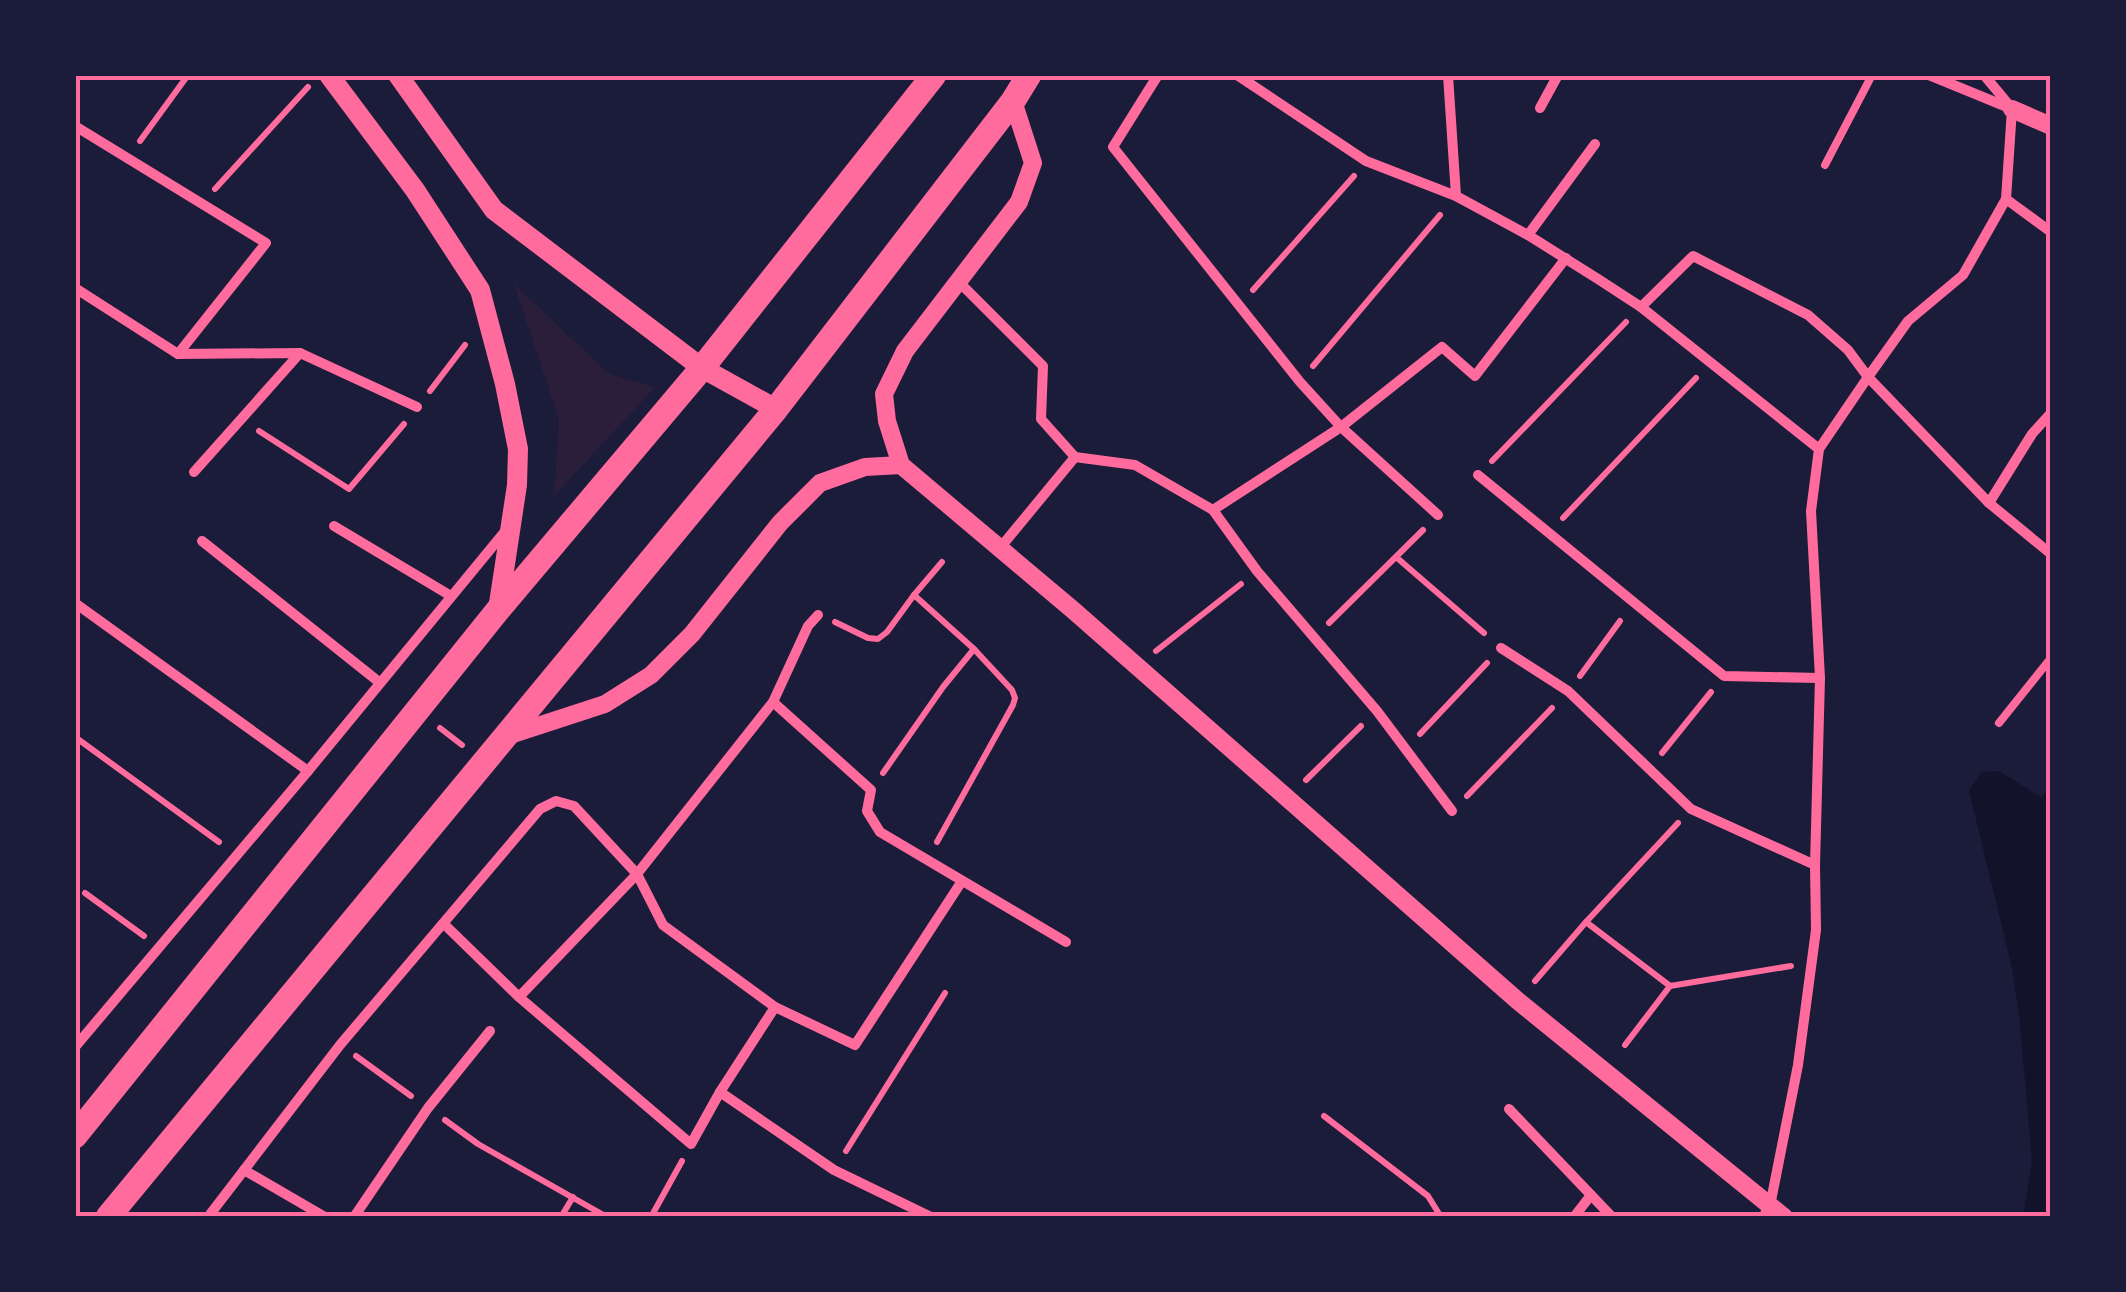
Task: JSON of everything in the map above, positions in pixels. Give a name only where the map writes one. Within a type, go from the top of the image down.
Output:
[{"type":"main road","points":[[329,75],[415,190],[480,290],[518,449],[517,485],[498,610]]},
{"type":"main road","points":[[398,75],[494,210],[702,368],[776,409]]},
{"type":"main road","points":[[75,1136],[498,610],[702,368],[934,75]]},
{"type":"main road","points":[[108,1217],[776,409],[1013,102],[1029,75]]},
{"type":"street","points":[[1158,75],[1113,147],[1300,382],[1341,427],[1438,515]]},
{"type":"street","points":[[1237,75],[1366,162],[1456,196],[1528,235],[1641,306],[1819,450]]},
{"type":"street","points":[[1448,75],[1456,196]]},
{"type":"street","points":[[1540,108],[1558,75]]},
{"type":"street","points":[[1929,75],[2051,126]]},
{"type":"street","points":[[1772,1213],[1816,930],[1820,678],[1811,511],[1819,450],[1908,320],[1964,275],[2006,199],[2012,109],[1984,75]]},
{"type":"street","points":[[1013,102],[1033,163],[1019,202],[905,351],[884,394],[887,420],[901,465],[1518,1000],[1772,1213]]},
{"type":"street","points":[[75,126],[266,244],[178,354]]},
{"type":"street","points":[[1528,235],[1595,144]]},
{"type":"street","points":[[2006,199],[2051,232]]},
{"type":"street","points":[[1641,306],[1693,256],[1808,316],[1848,350],[1942,456],[2051,554]]},
{"type":"street","points":[[1213,510],[1341,427],[1442,347],[1475,376],[1566,258]]},
{"type":"street","points":[[957,280],[1042,366],[1041,419],[1074,457],[1135,465],[1213,510],[1257,571],[1376,711],[1452,811]]},
{"type":"street","points":[[75,288],[178,354],[300,353],[418,408]]},
{"type":"street","points":[[194,472],[300,353]]},
{"type":"street","points":[[1990,503],[2032,434],[2051,413]]},
{"type":"street","points":[[1000,548],[1074,457]]},
{"type":"street","points":[[507,736],[605,704],[652,675],[692,634],[780,524],[820,483],[865,467],[901,465]]},
{"type":"street","points":[[1478,476],[1724,676],[1820,678]]},
{"type":"street","points":[[75,1047],[512,523]]},
{"type":"street","points":[[334,526],[451,596]]},
{"type":"street","points":[[202,541],[380,682]]},
{"type":"street","points":[[75,603],[308,770]]},
{"type":"street","points":[[519,997],[637,874],[773,702],[808,626],[818,614]]},
{"type":"street","points":[[1500,648],[1568,691],[1691,808],[1815,865]]},
{"type":"street","points":[[773,702],[871,790],[867,811],[880,832],[1066,942]]},
{"type":"street","points":[[208,1217],[340,1045],[540,809],[556,801],[574,806],[637,874],[663,925],[775,1006],[855,1044],[962,881]]},
{"type":"street","points":[[444,924],[519,997],[691,1144],[775,1006]]},
{"type":"street","points":[[354,1217],[428,1108],[490,1031]]},
{"type":"street","points":[[720,1092],[834,1170],[931,1217]]},
{"type":"street","points":[[1509,1109],[1612,1217]]},
{"type":"street","points":[[244,1170],[325,1217]]},
{"type":"street","points":[[1574,1217],[1591,1196]]},
{"type":"lane","points":[[1825,165],[1872,75]]},
{"type":"lane","points":[[1999,723],[2051,658]]},
{"type":"path","points":[[128,158],[188,75]]},
{"type":"path","points":[[202,203],[319,75]]},
{"type":"path","points":[[1240,306],[1366,162]]},
{"type":"path","points":[[1300,382],[1456,196]]},
{"type":"path","points":[[241,420],[349,489],[418,408],[486,316]]},
{"type":"path","points":[[1549,534],[1710,363]]},
{"type":"path","points":[[1396,557],[1500,648],[1406,750]]},
{"type":"path","points":[[818,614],[878,639],[888,632],[942,562]]},
{"type":"path","points":[[1137,666],[1257,571]]},
{"type":"path","points":[[914,595],[974,649],[1012,690],[1014,698],[927,860]]},
{"type":"path","points":[[1452,811],[1568,691],[1634,602]]},
{"type":"path","points":[[871,790],[974,649]]},
{"type":"path","points":[[1650,768],[1724,676]]},
{"type":"path","points":[[1288,799],[1376,711]]},
{"type":"path","points":[[75,736],[236,854]]},
{"type":"path","points":[[1518,1000],[1691,808]]},
{"type":"path","points":[[1586,922],[1670,986]]},
{"type":"path","points":[[1624,1044],[1670,986],[1812,963]]},
{"type":"path","points":[[834,1170],[945,994]]},
{"type":"path","points":[[340,1045],[478,1144],[607,1217]]},
{"type":"path","points":[[1324,1116],[1428,1196],[1440,1217]]},
{"type":"path","points":[[651,1217],[691,1144]]},
{"type":"path","points":[[561,1217],[573,1197]]},
{"type":"shaded area","points":[[514,284],[609,374],[655,387],[554,496],[559,420]]},
{"type":"shaded area","points":[[1999,771],[2041,797],[2051,786],[2051,1217],[2023,1217],[2032,1161],[2019,1014],[2012,968],[1969,791],[1981,772]]}]
